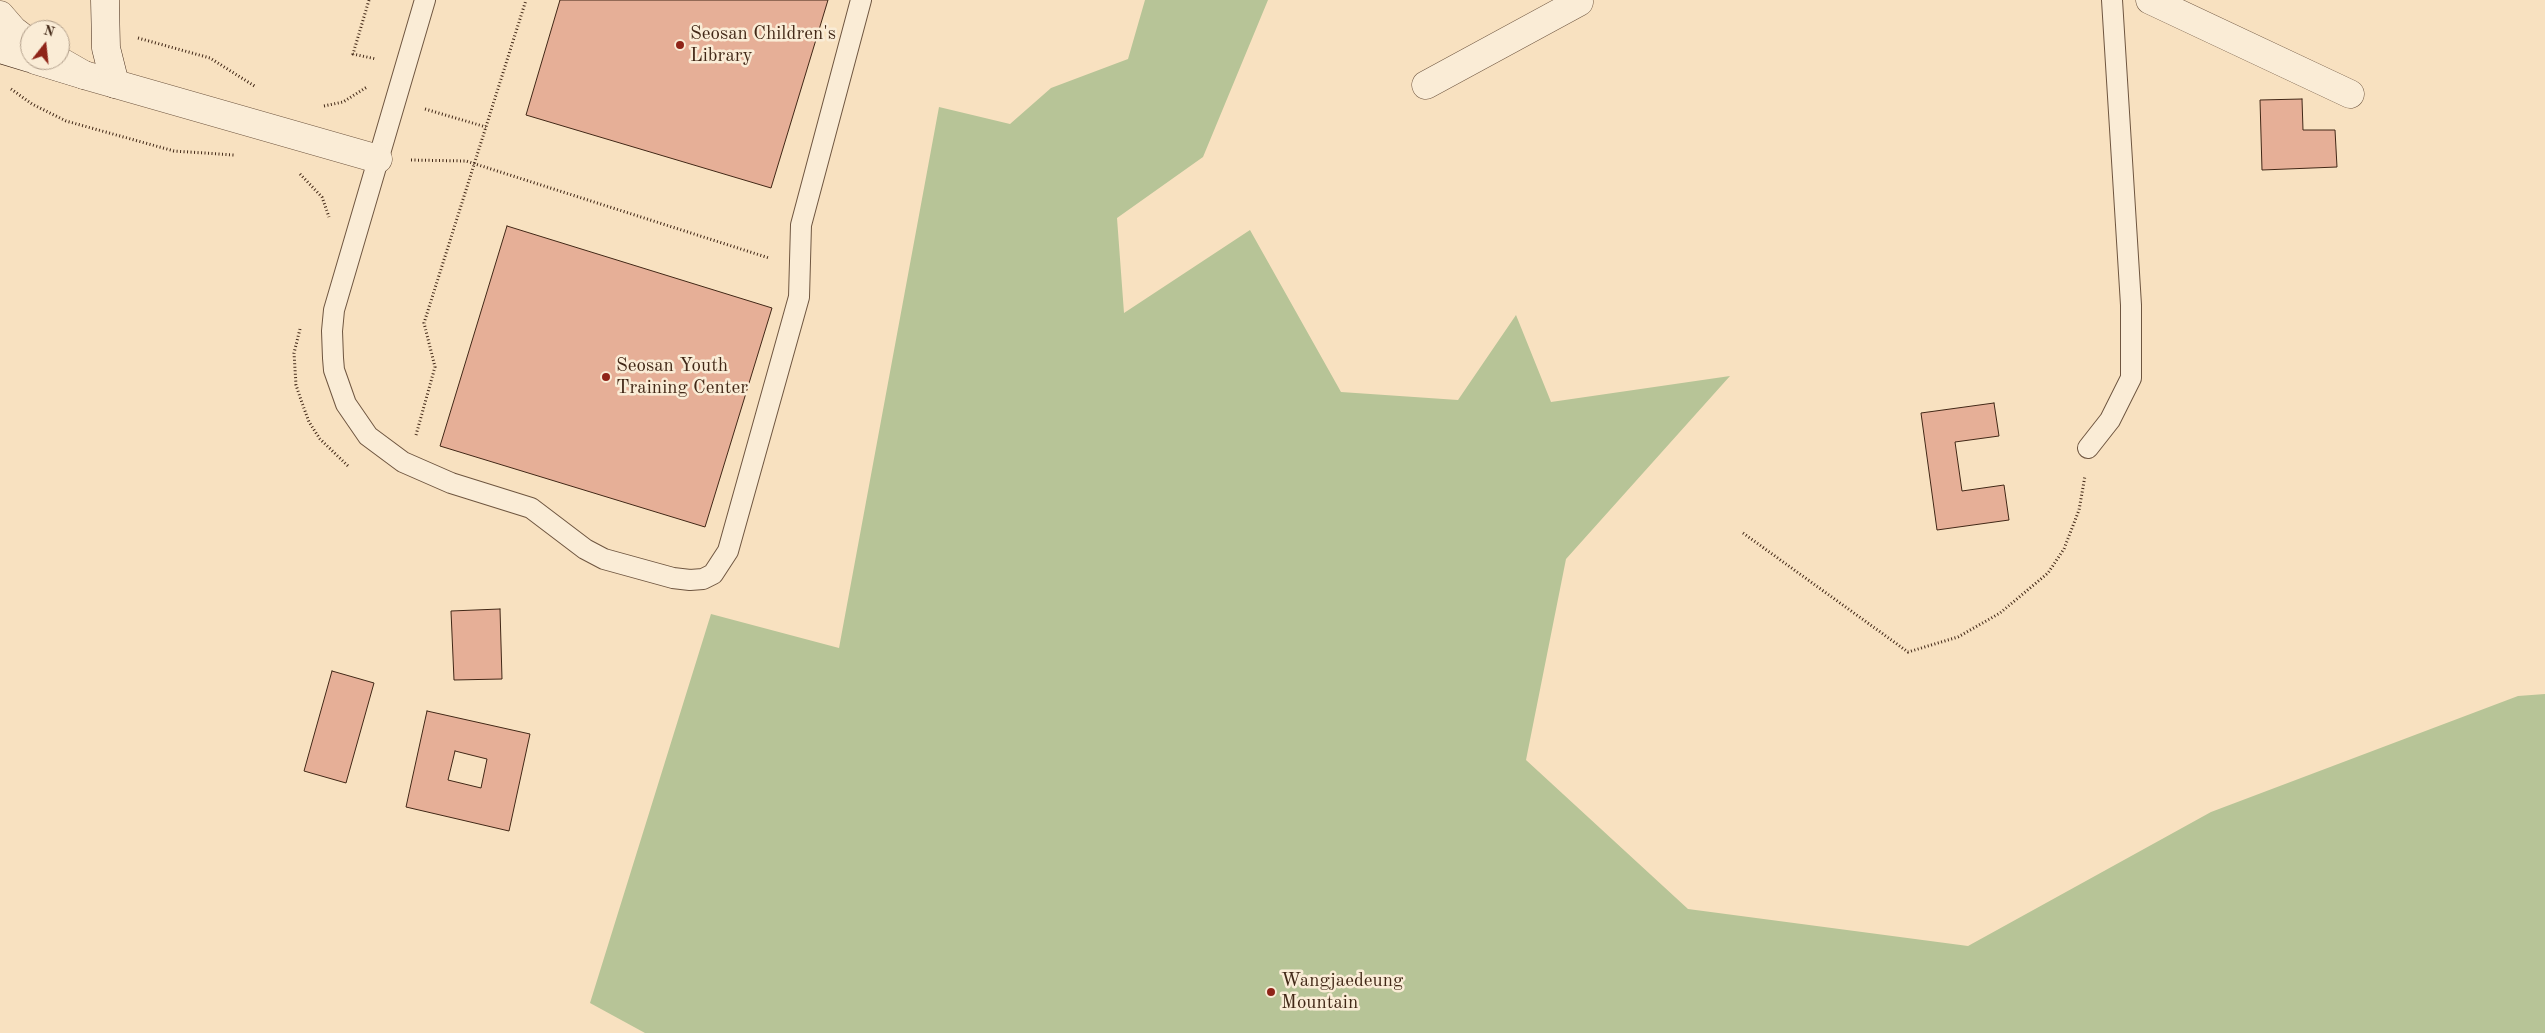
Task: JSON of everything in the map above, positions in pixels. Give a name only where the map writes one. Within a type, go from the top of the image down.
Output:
[{"type":"street","points":[[104,0],[106,48],[115,84]]},
{"type":"street","points":[[2150,0],[2350,94]]},
{"type":"street","points":[[1426,85],[1581,1]]},
{"type":"street","points":[[0,15],[20,35]]},
{"type":"street","points":[[0,49],[20,55]]},
{"type":"street","points":[[70,67],[84,75]]},
{"type":"street","points":[[68,70],[378,159]]},
{"type":"lane","points":[[425,0],[338,293],[332,331],[334,370],[346,404],[368,436],[403,462],[451,483],[531,508],[593,554],[626,566],[682,580],[697,580],[713,574],[722,563],[728,551],[800,297],[801,224],[862,0]]},
{"type":"lane","points":[[2088,448],[2110,420],[2131,378],[2131,305],[2112,0]]},
{"type":"path","points":[[369,0],[353,54],[384,61]]},
{"type":"path","points":[[416,437],[435,366],[424,324],[526,0]]},
{"type":"path","points":[[132,36],[210,58],[265,90]]},
{"type":"path","points":[[319,106],[344,102],[363,91],[370,84]]},
{"type":"path","points":[[8,87],[32,104],[66,121],[174,151],[240,155]]},
{"type":"path","points":[[419,107],[486,127]]},
{"type":"path","points":[[378,159],[466,161],[801,267]]},
{"type":"path","points":[[294,170],[309,181],[322,198],[329,221]]},
{"type":"path","points":[[302,325],[294,354],[296,385],[300,400],[309,422],[320,439],[348,466]]},
{"type":"path","points":[[1743,533],[1908,652],[1958,637],[2000,613],[2048,573],[2064,549],[2079,510],[2088,448]]},
{"type":"green space","points":[[1145,0],[1268,0],[1203,157],[1117,218],[1124,313],[1250,230],[1341,392],[1458,400],[1516,315],[1551,402],[1730,376],[1566,559],[1526,760],[1688,909],[1968,946],[2211,812],[2518,696],[2545,694],[2545,1033],[645,1033],[590,1003],[711,614],[839,648],[939,107],[1010,124],[1051,88],[1128,59]]},
{"type":"building","points":[[560,0],[828,0],[771,188],[526,115]]},
{"type":"building","points":[[2302,99],[2303,130],[2335,130],[2337,167],[2262,170],[2260,100]]},
{"type":"building","name":"Seosan Youth Training Center","points":[[507,226],[772,308],[705,527],[440,446]]},
{"type":"building","points":[[1994,403],[1999,436],[1955,442],[1962,491],[2004,485],[2009,520],[1937,530],[1921,413]]},
{"type":"building","points":[[500,609],[502,679],[454,680],[451,611]]},
{"type":"building","points":[[332,671],[374,683],[346,783],[304,771]]},
{"type":"building","points":[[427,711],[530,734],[509,831],[406,807]],"holes":[[[455,751],[487,759],[481,788],[448,780]]]},
{"type":"place","name":"Seosan Children's Library","points":[[680,45]]},
{"type":"place","name":"Seosan Youth Training Center","points":[[606,377]]},
{"type":"place","name":"Wangjaedeung Mountain","points":[[1271,992]]}]
